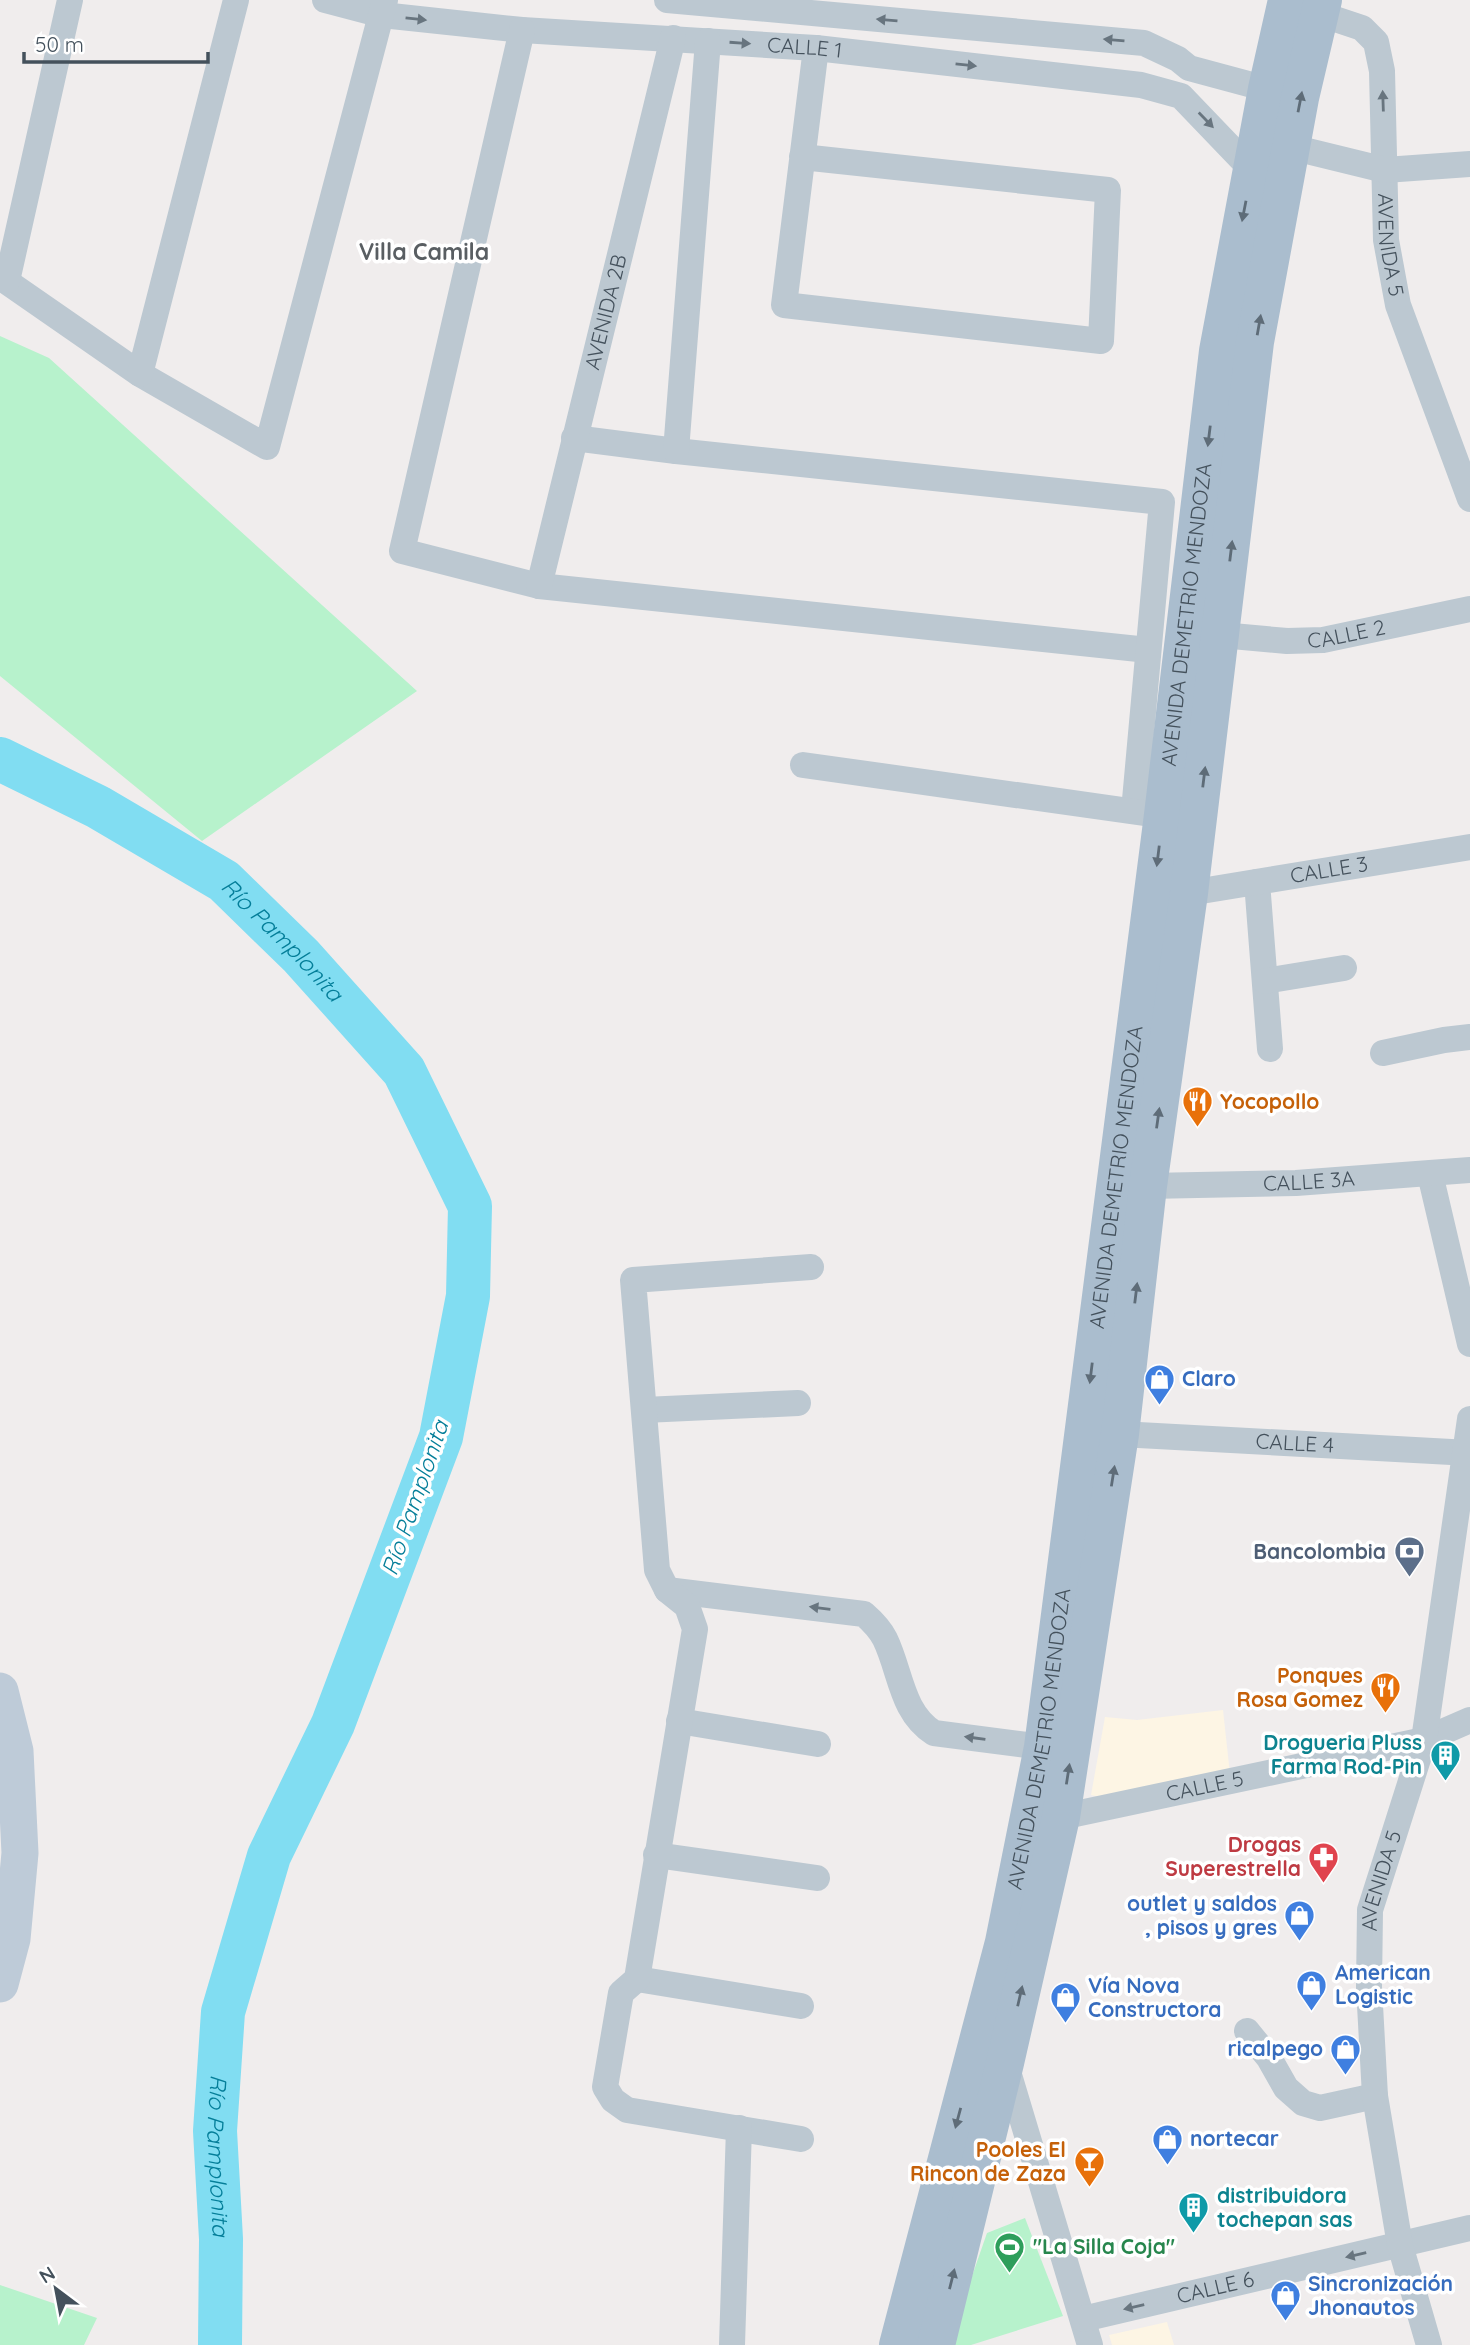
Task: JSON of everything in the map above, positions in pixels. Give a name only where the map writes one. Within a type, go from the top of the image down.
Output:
[{"type":"main road","name":"AVENIDA DEMETRIO MENDOZA","points":[[898,2345],[1004,1942],[1043,1747],[1149,813],[1218,351],[1266,89],[1310,5]]},
{"type":"main road","name":"AVENIDA DEMETRIO MENDOZA","points":[[936,2345],[1005,2063],[1061,1817],[1120,1434],[1148,1186],[1222,635],[1255,342],[1291,147],[1310,5]]},
{"type":"main road","points":[[0,1691],[15,1751],[20,1853],[12,1939],[0,1983]]},
{"type":"street","points":[[70,0],[4,279],[139,374],[267,447],[384,8]]},
{"type":"street","points":[[139,374],[236,0]]},
{"type":"street","name":"CALLE 1","points":[[325,0],[522,30],[816,48],[1141,85],[1181,96]]},
{"type":"street","name":"CALLE 1","points":[[667,0],[1144,43],[1178,59],[1189,68],[1266,89]]},
{"type":"street","name":"AVENIDA 5","points":[[1310,5],[1362,28],[1376,42],[1382,71],[1387,240],[1398,305],[1467,483]]},
{"type":"street","points":[[522,30],[402,551],[539,586],[1148,650]]},
{"type":"street","name":"AVENIDA 2B","points":[[539,586],[673,38]]},
{"type":"street","points":[[676,451],[708,41]]},
{"type":"street","points":[[802,157],[1108,190],[1101,341],[783,304],[816,48]]},
{"type":"street","points":[[1189,68],[1181,96],[1252,170]]},
{"type":"street","points":[[1291,147],[1385,170],[1470,164]]},
{"type":"street","points":[[574,438],[1162,502],[1148,650],[1149,813],[803,765]]},
{"type":"street","name":"CALLE 2","points":[[1222,635],[1287,641],[1323,640],[1470,609]]},
{"type":"street","name":"CALLE 3","points":[[1189,893],[1470,847]]},
{"type":"street","points":[[1257,882],[1270,1049]]},
{"type":"street","points":[[1265,981],[1344,968]]},
{"type":"street","points":[[1383,1053],[1470,1037]]},
{"type":"street","name":"CALLE 3A","points":[[1148,1186],[1296,1183],[1470,1170]]},
{"type":"street","points":[[1430,1174],[1470,1344]]},
{"type":"street","points":[[801,2139],[627,2110],[612,2100],[606,2087],[621,1993],[637,1979],[695,1629],[687,1606],[667,1590],[657,1570],[633,1279],[811,1267]]},
{"type":"street","points":[[644,1410],[798,1403]]},
{"type":"street","name":"AVENIDA 5","points":[[1429,2345],[1400,2245],[1375,2096],[1369,1987],[1370,1910],[1423,1740],[1470,1419]]},
{"type":"street","name":"CALLE 4","points":[[1120,1434],[1467,1453]]},
{"type":"street","points":[[667,1590],[864,1614],[885,1639],[908,1704],[922,1725],[934,1733],[1043,1747]]},
{"type":"street","points":[[679,1721],[818,1744]]},
{"type":"street","name":"CALLE 5","points":[[1061,1817],[1423,1740],[1469,1723]]},
{"type":"street","points":[[656,1855],[817,1878]]},
{"type":"street","points":[[637,1979],[801,2006]]},
{"type":"street","points":[[1247,2031],[1269,2058],[1286,2088],[1303,2103],[1320,2108],[1375,2096]]},
{"type":"street","points":[[1005,2063],[1090,2345]]},
{"type":"street","points":[[732,2345],[739,2128]]},
{"type":"street","name":"CALLE 6","points":[[1083,2319],[1470,2228]]},
{"type":"shaded area","points":[[1223,1710],[1230,1774],[1109,1799],[1091,1795],[1105,1717],[1137,1720]]},
{"type":"shaded area","points":[[1167,2322],[1174,2345],[1112,2345],[1109,2335]]},
{"type":"green space","points":[[0,336],[49,358],[417,691],[202,841],[0,676]]},
{"type":"green space","name":"\"La Silla Coja\"","points":[[1025,2218],[1063,2316],[971,2345],[948,2345],[987,2233]]},
{"type":"green space","points":[[0,2285],[97,2318],[84,2345],[0,2345]]},
{"type":"waterway","name":"Río Pamplonita","points":[[0,759],[98,807],[224,881],[301,956],[404,1071],[470,1206],[468,1296],[441,1437],[333,1724],[269,1856],[223,2012],[215,2131],[221,2239],[220,2345]]},
{"type":"place","name":"Yocopollo","points":[[1197,1129]]},
{"type":"place","name":"Claro","points":[[1159,1406]]},
{"type":"place","name":"Bancolombia","points":[[1409,1579]]},
{"type":"place","name":"Ponques Rosa Gomez","points":[[1386,1715]]},
{"type":"place","name":"Drogueria Pluss Farma Rod-Pin","points":[[1445,1782]]},
{"type":"place","name":"Drogas Superestrella","points":[[1324,1884]]},
{"type":"place","name":"outlet y saldos , pisos y gres","points":[[1300,1943]]},
{"type":"place","name":"American Logistic","points":[[1312,2012]]},
{"type":"place","name":"Vía Nova Constructora","points":[[1065,2025]]},
{"type":"place","name":"ricalpego","points":[[1346,2076]]},
{"type":"place","name":"nortecar","points":[[1167,2166]]},
{"type":"place","name":"Pooles El Rincon de Zaza","points":[[1089,2189]]},
{"type":"place","name":"distribuidora tochepan sas","points":[[1194,2235]]},
{"type":"place","name":"\"La Silla Coja\"","points":[[1010,2274]]},
{"type":"place","name":"Sincronización Jhonautos","points":[[1285,2323]]},
{"type":"district","name":"Villa Camila","points":[[424,252]]}]
